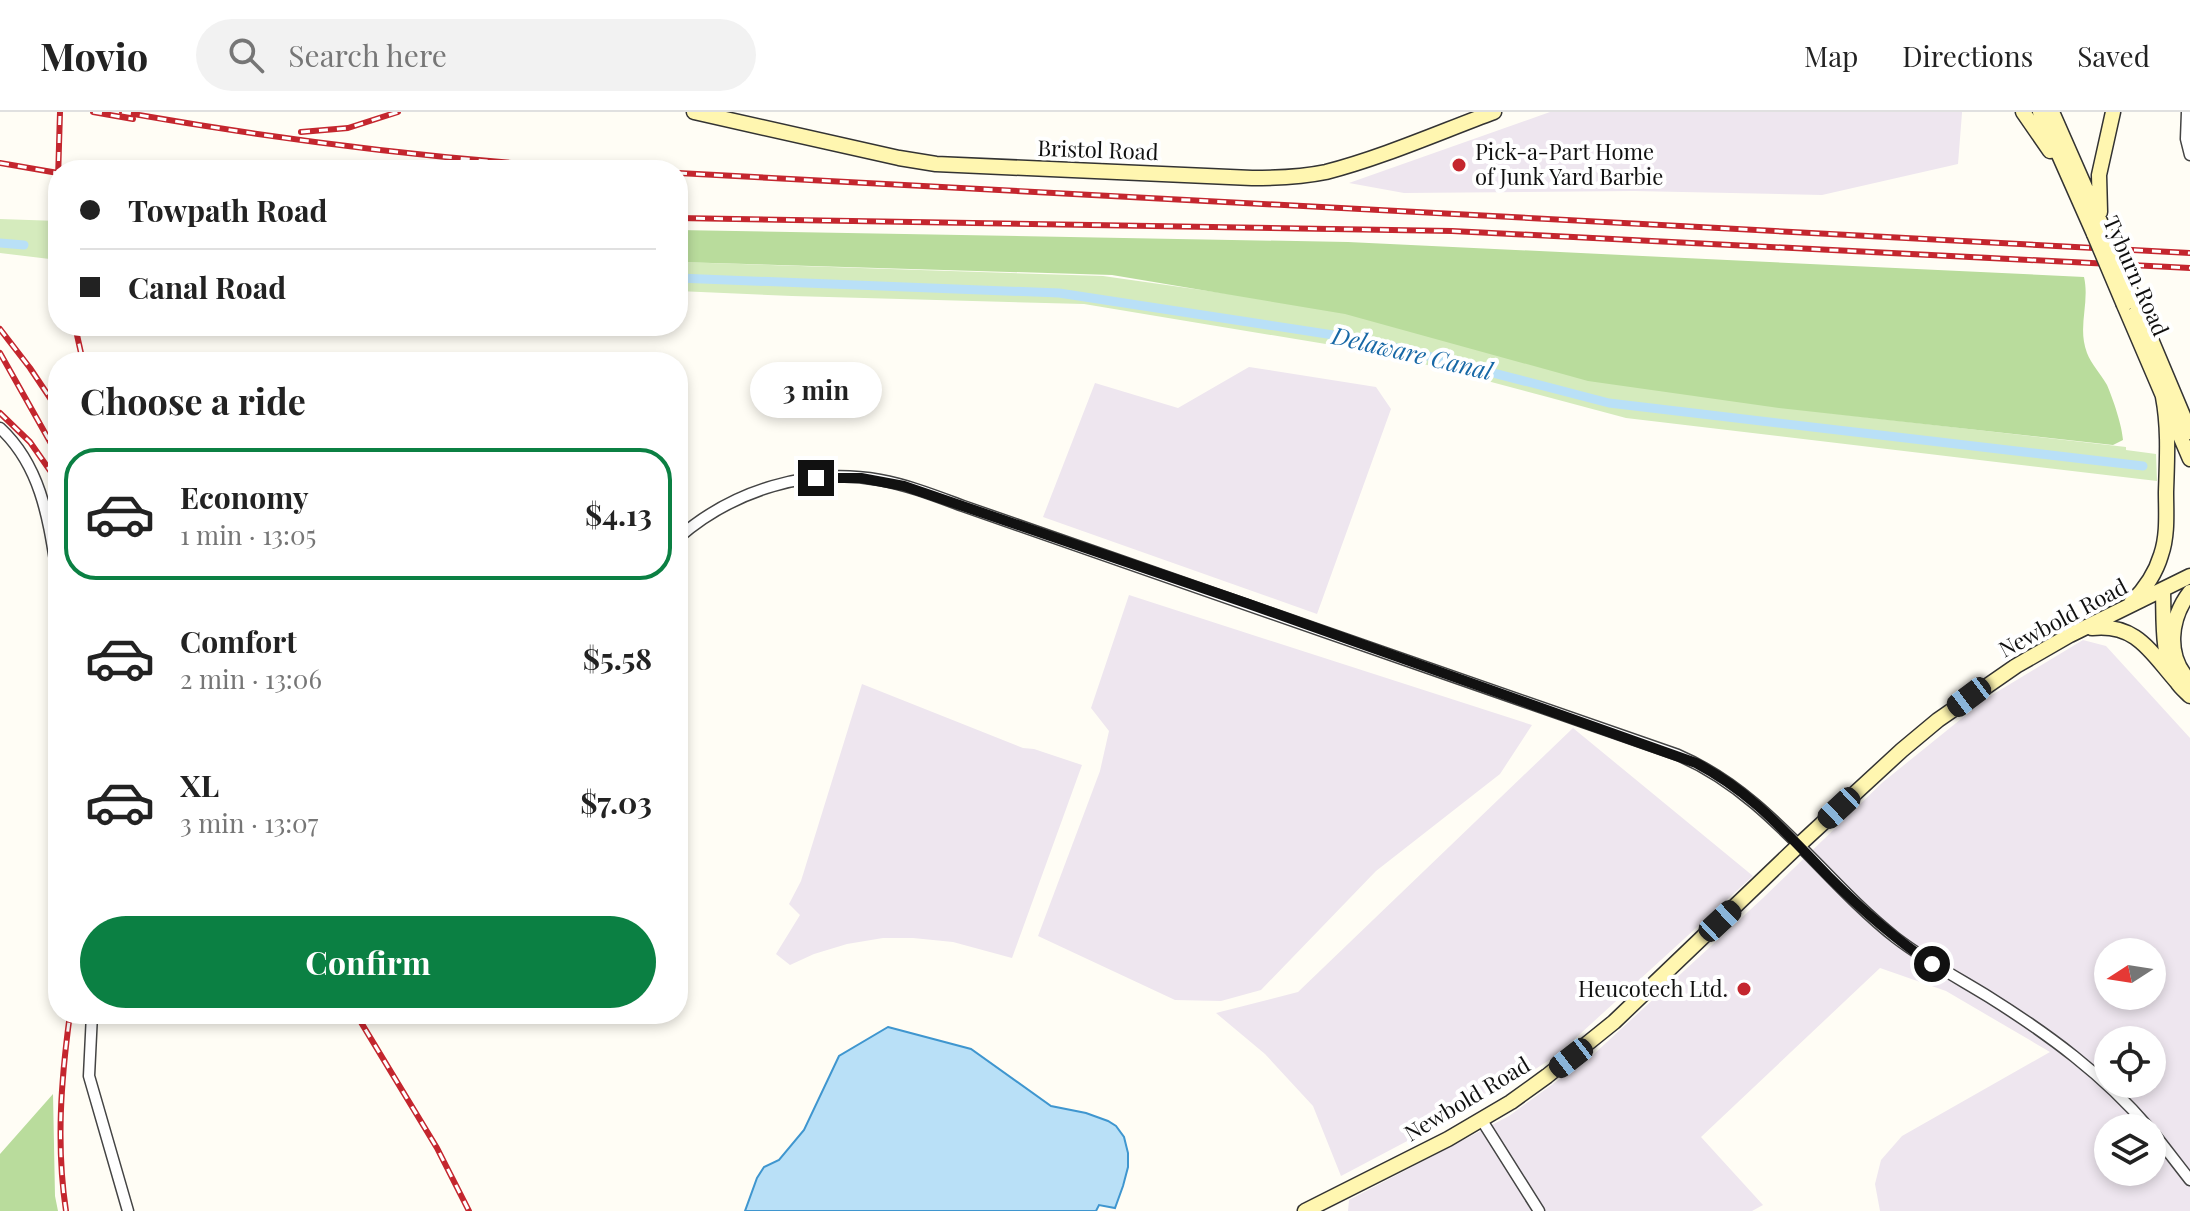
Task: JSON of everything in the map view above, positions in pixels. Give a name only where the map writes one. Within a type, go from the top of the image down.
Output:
[{"type":"main road","name":"Bristol Road","points":[[694,112],[732,116],[899,158],[936,164],[1266,178],[1308,175],[1352,164],[1494,112]]},
{"type":"main road","points":[[2023,112],[2069,178]]},
{"type":"main road","name":"Tyburn Road","points":[[2040,112],[2069,178],[2098,231]]},
{"type":"main road","name":"Tyburn Road","points":[[2052,112],[2098,231],[2169,396],[2190,459]]},
{"type":"main road","points":[[2098,231],[2099,175],[2113,112]]},
{"type":"main road","points":[[2169,396],[2190,419]]},
{"type":"main road","points":[[2124,610],[2154,572],[2164,546],[2169,396]]},
{"type":"main road","name":"Tyburn Road","points":[[2169,396],[2190,432]]},
{"type":"main road","name":"Newbold Road","points":[[1305,1211],[1481,1119],[1547,1076],[1614,1022],[1800,844],[1938,720],[2016,666],[2080,630],[2190,576]]},
{"type":"main road","name":"Newbold Road","points":[[2163,591],[2190,585]]},
{"type":"main road","points":[[2163,591],[2166,646],[2190,696]]},
{"type":"main road","points":[[2184,682],[2173,647],[2173,630],[2177,614],[2190,592]]},
{"type":"main road","points":[[2080,630],[2105,627],[2131,633],[2184,682]]},
{"type":"street","points":[[2187,112],[2186,139],[2190,155]]},
{"type":"street","points":[[0,428],[22,454],[38,484],[48,520]]},
{"type":"street","points":[[688,530],[726,505],[791,481],[842,477],[880,480],[1678,755],[1729,782],[1800,844],[1828,876],[1895,937],[2064,1047],[2136,1114]]},
{"type":"street","points":[[92,1024],[89,1076],[128,1211]]},
{"type":"street","points":[[1481,1119],[1539,1211]]},
{"type":"street","points":[[2166,1149],[2190,1180]]},
{"type":"shaded area","points":[[1550,112],[1962,113],[1958,164],[1822,195],[1634,191],[1404,193],[1349,183]]},
{"type":"shaded area","points":[[1249,367],[1376,387],[1391,409],[1317,614],[1043,517],[1095,383],[1178,408]]},
{"type":"shaded area","points":[[1129,595],[1532,725],[1500,774],[1376,871],[1261,990],[1221,1001],[1175,1000],[1038,936],[1100,771],[1109,731],[1091,708]]},
{"type":"shaded area","points":[[2083,640],[2106,646],[2190,738],[2190,1211],[1880,1211],[1875,1184],[1881,1160],[1902,1136],[2050,1052],[1946,991],[1880,968],[1701,1137],[1763,1205],[1752,1211],[1348,1211],[1349,1200],[1509,1116],[1594,1054],[1883,782],[1987,698]]},
{"type":"shaded area","points":[[862,684],[1023,748],[1082,765],[1012,958],[953,942],[913,938],[883,938],[847,944],[790,965],[776,954],[800,915],[789,904],[801,881]]},
{"type":"shaded area","points":[[1573,728],[1753,876],[1557,1055],[1500,1092],[1341,1176],[1313,1106],[1265,1054],[1216,1013],[1298,992]]},
{"type":"green space","points":[[0,219],[48,221],[48,259],[0,253]]},
{"type":"green space","points":[[688,230],[1348,242],[2084,277],[2084,343],[2105,381],[2123,440],[2113,445],[1779,408],[1588,381],[1345,314],[1112,275],[688,262]]},
{"type":"green space","points":[[688,262],[1103,276],[1350,311],[1778,407],[2126,447],[2126,450],[2156,454],[2157,481],[1626,418],[1386,354],[1084,304],[688,291]]},
{"type":"green space","points":[[53,1094],[58,1211],[0,1211],[0,1154]]},
{"type":"water","points":[[888,1027],[971,1049],[1051,1106],[1086,1113],[1116,1126],[1124,1137],[1128,1167],[1115,1208],[1099,1205],[1096,1211],[745,1211],[764,1167],[779,1160],[804,1130],[839,1056]]},
{"type":"waterway","name":"Delaware Canal","points":[[0,243],[24,245]]},
{"type":"waterway","name":"Delaware Canal","points":[[688,278],[1059,293],[1366,340],[1609,403],[2143,466]]},
{"type":"railway","points":[[59,160],[60,112]]},
{"type":"railway","points":[[93,112],[133,119]]},
{"type":"railway","points":[[122,112],[244,132],[481,160]]},
{"type":"railway","points":[[301,132],[348,128],[398,112]]},
{"type":"railway","points":[[0,163],[48,171]]},
{"type":"railway","points":[[688,174],[2190,253]]},
{"type":"railway","points":[[688,218],[1452,231],[2190,268]]},
{"type":"railway","points":[[0,329],[48,395]]},
{"type":"railway","points":[[77,336],[81,352]]},
{"type":"railway","points":[[0,353],[48,438]]},
{"type":"railway","points":[[0,413],[30,442],[48,468]]},
{"type":"railway","points":[[66,1211],[61,1162],[61,1112],[69,1024]]},
{"type":"railway","points":[[362,1024],[437,1148],[469,1211]]},
{"type":"place","name":"Pick-a-Part Home of Junk Yard Barbie","points":[[1459,165]]},
{"type":"place","name":"Heucotech Ltd.","points":[[1744,989]]},
{"type":"route","points":[[816,478],[861,478],[904,486],[1678,755],[1744,793],[1800,844],[1874,920],[1932,964]]}]
